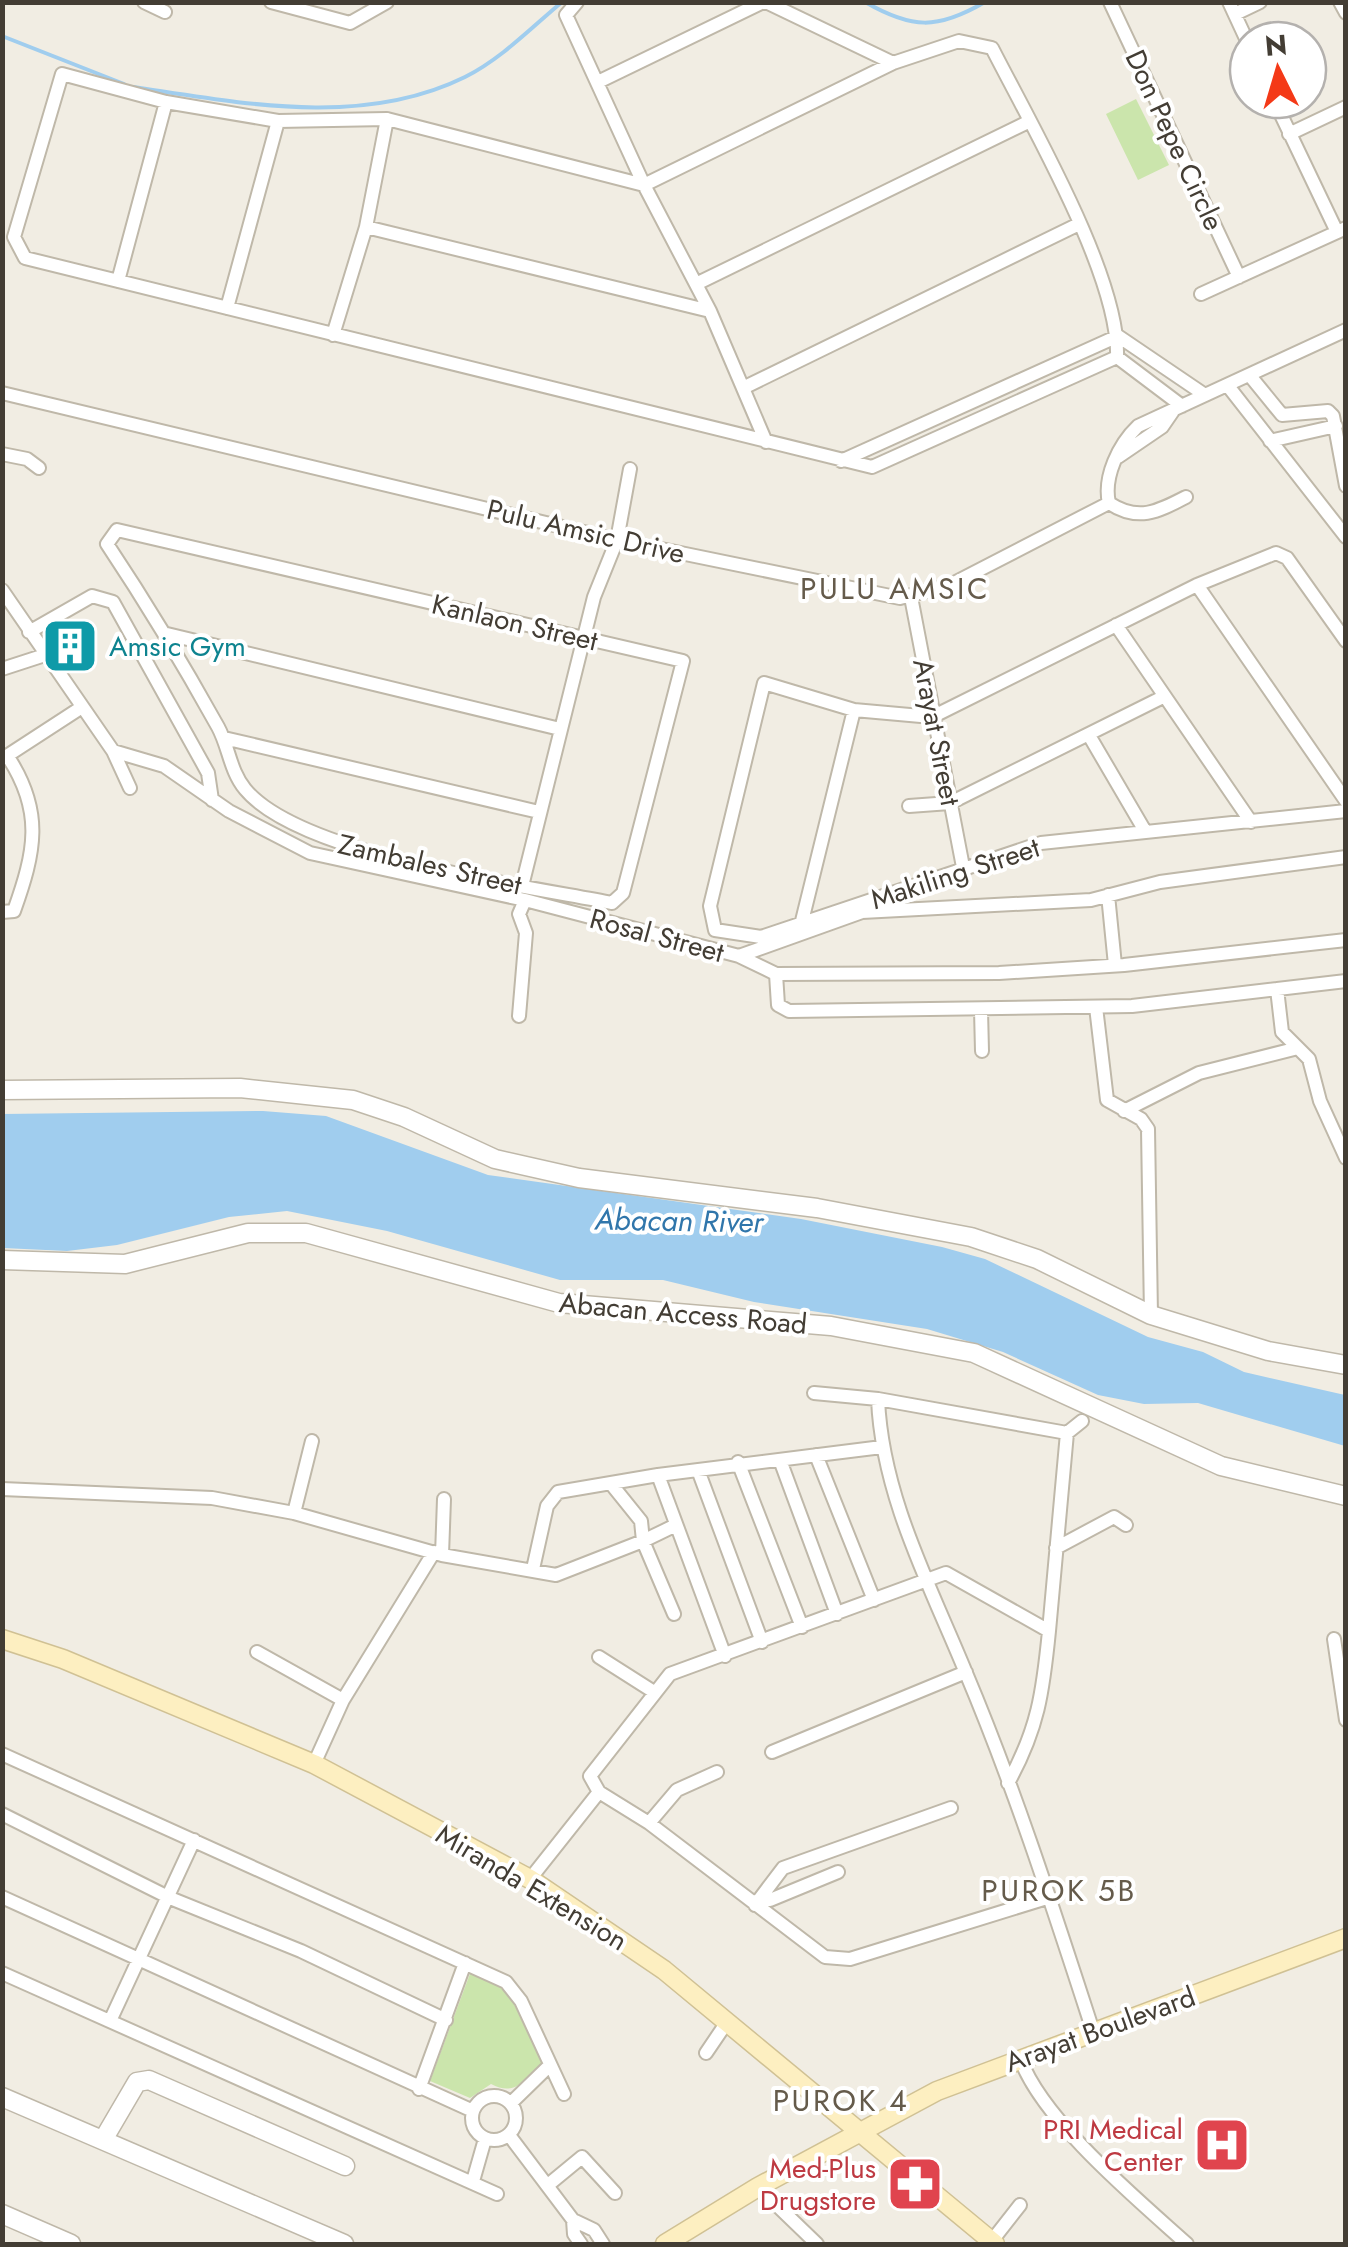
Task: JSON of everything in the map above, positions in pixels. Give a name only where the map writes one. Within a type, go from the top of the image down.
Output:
[{"type":"main road","name":"Miranda Extension","points":[[2,1639],[63,1660],[314,1764],[530,1879],[664,1970],[993,2243]]},
{"type":"main road","name":"Arayat Boulevard","points":[[666,2244],[758,2187],[937,2091],[1346,1938]]},
{"type":"street","points":[[144,2],[165,12]]},
{"type":"street","points":[[271,2],[350,23],[387,2]]},
{"type":"street","points":[[578,2],[566,16],[644,185],[710,311],[766,442]]},
{"type":"street","points":[[598,82],[764,2],[893,62]]},
{"type":"street","name":"Don Pepe Circle","points":[[1110,2],[1239,277]]},
{"type":"street","points":[[1232,8],[1260,2]]},
{"type":"street","points":[[1340,2],[1346,12]]},
{"type":"street","points":[[959,40],[992,48],[1030,121],[1078,224],[1116,320],[1117,358],[872,467],[25,258],[14,236],[62,74],[166,102],[278,121],[387,119],[644,185],[893,62],[959,40]]},
{"type":"street","points":[[118,281],[166,102]]},
{"type":"street","points":[[1289,134],[1346,107]]},
{"type":"street","points":[[334,335],[366,227],[387,119]]},
{"type":"street","points":[[1201,294],[1341,230],[1283,120]]},
{"type":"street","points":[[227,308],[278,121]]},
{"type":"street","points":[[696,284],[1030,121]]},
{"type":"street","points":[[745,387],[1078,224]]},
{"type":"street","points":[[366,227],[710,311]]},
{"type":"street","points":[[1186,497],[1142,516],[1124,513],[1109,503],[1108,476],[1122,444],[1138,426],[1346,330]]},
{"type":"street","points":[[1118,336],[1205,394]]},
{"type":"street","points":[[841,461],[1118,336]]},
{"type":"street","points":[[1117,358],[1178,409]]},
{"type":"street","points":[[1141,376],[1151,358]]},
{"type":"street","points":[[1251,376],[1282,415],[1328,412],[1336,426],[1339,466],[1346,486]]},
{"type":"street","points":[[1228,386],[1346,537]]},
{"type":"street","name":"Pulu Amsic Drive","points":[[2,393],[617,540],[877,595],[912,596],[950,585],[1109,503]]},
{"type":"street","points":[[1270,441],[1336,426]]},
{"type":"street","points":[[2,454],[27,459],[39,468]]},
{"type":"street","points":[[519,1016],[526,933],[519,918],[539,812],[594,597],[617,540],[630,469]]},
{"type":"street","name":"Kanlaon Street","points":[[107,544],[118,530],[142,532],[683,661],[623,893],[612,903]]},
{"type":"street","name":"Zambales Street","points":[[107,544],[166,634],[224,738],[241,785],[256,801],[328,841],[523,893],[612,903]]},
{"type":"street","points":[[802,921],[854,710],[932,717],[1198,585],[1276,552],[1287,558],[1346,641]]},
{"type":"street","points":[[1198,585],[1346,801]]},
{"type":"street","points":[[2,590],[114,751],[130,788]]},
{"type":"street","points":[[30,632],[92,596],[113,602],[208,773],[212,800]]},
{"type":"street","name":"Arayat Street","points":[[912,596],[963,867]]},
{"type":"street","points":[[1116,625],[1251,822]]},
{"type":"street","points":[[166,634],[560,729]]},
{"type":"street","points":[[2,670],[45,656]]},
{"type":"street","name":"Makiling Street","points":[[854,710],[764,683],[710,906],[716,930],[748,938],[1041,843],[1346,811]]},
{"type":"street","points":[[909,806],[950,802],[1163,697]]},
{"type":"street","points":[[2,912],[14,911],[36,824],[28,788],[5,758],[82,707]]},
{"type":"street","points":[[1090,736],[1146,832]]},
{"type":"street","points":[[224,738],[539,812]]},
{"type":"street","name":"Rosal Street","points":[[114,751],[164,766],[212,800],[310,853],[523,893],[739,956],[776,974],[999,973],[1115,965],[1346,940]]},
{"type":"street","points":[[739,956],[862,912],[1091,900],[1160,882],[1346,857]]},
{"type":"street","points":[[1108,895],[1115,965]]},
{"type":"street","points":[[776,974],[778,1006],[789,1012],[1096,1007],[1346,980]]},
{"type":"street","points":[[1277,989],[1282,1032],[1309,1059],[1320,1101],[1346,1158]]},
{"type":"street","points":[[1096,1007],[1103,1086],[1108,1100],[1140,1119],[1151,1147],[1151,1314]]},
{"type":"street","points":[[981,1010],[982,1051]]},
{"type":"street","points":[[1124,1111],[1198,1074],[1298,1048]]},
{"type":"street","points":[[2,1090],[240,1088],[353,1100],[404,1117],[495,1159],[578,1178],[784,1203],[971,1237],[1038,1259],[1151,1314],[1268,1351],[1346,1366]]},
{"type":"street","name":"Abacan Access Road","points":[[2,1260],[124,1264],[248,1233],[306,1233],[559,1303],[830,1326],[974,1354],[1221,1466],[1346,1496]]},
{"type":"street","points":[[814,1392],[1067,1433]]},
{"type":"street","points":[[878,1400],[882,1446],[924,1582],[966,1672],[1008,1783],[1050,1896],[1093,2031]]},
{"type":"street","points":[[1008,1783],[1032,1740],[1041,1705],[1067,1433],[1082,1421]]},
{"type":"street","points":[[294,1513],[312,1441]]},
{"type":"street","points":[[532,1569],[547,1506],[558,1492],[738,1462],[882,1446]]},
{"type":"street","points":[[816,1456],[874,1600]]},
{"type":"street","points":[[780,1460],[837,1614]]},
{"type":"street","points":[[738,1462],[802,1627]]},
{"type":"street","points":[[698,1470],[762,1642]]},
{"type":"street","points":[[658,1475],[725,1656]]},
{"type":"street","points":[[612,1485],[641,1521],[642,1541],[674,1614]]},
{"type":"street","points":[[2,1489],[190,1495],[294,1513],[438,1553],[556,1575],[676,1525]]},
{"type":"street","points":[[314,1764],[342,1700],[438,1553],[444,1499]]},
{"type":"street","points":[[1056,1548],[1114,1517],[1126,1525]]},
{"type":"street","points":[[1049,1631],[952,1574],[924,1582],[670,1674],[590,1776],[599,1792],[649,1822],[756,1902],[812,1950],[835,1959],[850,1958],[1050,1896]]},
{"type":"street","points":[[1334,1639],[1346,1720]]},
{"type":"street","points":[[257,1652],[342,1700]]},
{"type":"street","points":[[598,1658],[654,1692]]},
{"type":"street","points":[[772,1752],[966,1672]]},
{"type":"street","points":[[2,1754],[466,1962],[514,1988],[564,2094]]},
{"type":"street","points":[[649,1822],[678,1790],[717,1772]]},
{"type":"street","points":[[530,1879],[599,1792]]},
{"type":"street","points":[[756,1902],[783,1868],[951,1808]]},
{"type":"street","points":[[2,1814],[170,1898],[310,1956],[446,2020]]},
{"type":"street","points":[[110,2021],[194,1840]]},
{"type":"street","points":[[756,1902],[838,1872]]},
{"type":"street","points":[[2,1897],[473,2111]]},
{"type":"street","points":[[419,2088],[466,1962]]},
{"type":"street","points":[[2,1973],[497,2194]]},
{"type":"street","points":[[706,2053],[727,2022]]},
{"type":"street","points":[[1020,2058],[1028,2079],[1086,2148],[1187,2244]]},
{"type":"street","points":[[511,2103],[549,2066]]},
{"type":"street","points":[[103,2140],[136,2082],[149,2080],[345,2166]]},
{"type":"street","points":[[486,2139],[472,2124],[473,2111],[490,2096],[511,2103]]},
{"type":"street","points":[[2,2097],[344,2244]]},
{"type":"street","points":[[486,2139],[509,2135],[516,2123],[511,2103]]},
{"type":"street","points":[[509,2135],[573,2220],[594,2230],[603,2244]]},
{"type":"street","points":[[474,2181],[486,2139]]},
{"type":"street","points":[[548,2185],[582,2157],[615,2193]]},
{"type":"street","points":[[758,2187],[818,2244]]},
{"type":"street","points":[[993,2243],[1020,2205]]},
{"type":"street","points":[[2,2214],[71,2244]]},
{"type":"street","points":[[573,2220],[574,2234],[581,2244]]},
{"type":"green space","points":[[1136,99],[1169,165],[1138,180],[1106,114]]},
{"type":"green space","points":[[471,1971],[505,1985],[542,2063],[513,2088],[491,2084],[470,2098],[430,2081]]},
{"type":"water","name":"Abacan River","points":[[263,1111],[326,1116],[488,1175],[801,1219],[985,1259],[1148,1337],[1203,1352],[1244,1372],[1345,1395],[1345,1446],[1198,1403],[1144,1404],[1098,1395],[1003,1352],[927,1329],[754,1302],[663,1280],[560,1280],[387,1231],[287,1211],[229,1217],[117,1245],[67,1251],[3,1248],[2,1114]]},
{"type":"waterway","points":[[133,87],[301,107],[385,102],[426,93],[478,70],[562,2]]},
{"type":"waterway","points":[[865,2],[897,17],[925,23],[953,18],[985,2]]},
{"type":"waterway","points":[[2,36],[124,84]]},
{"type":"place","name":"Amsic Gym","points":[[70,646]]},
{"type":"place","name":"PRI Medical Center","points":[[1222,2145]]},
{"type":"place","name":"Med-Plus Drugstore","points":[[915,2184]]},
{"type":"district","name":"PULU AMSIC","points":[[895,589]]},
{"type":"district","name":"PUROK 5B","points":[[1059,1891]]},
{"type":"district","name":"PUROK 4","points":[[841,2101]]}]
